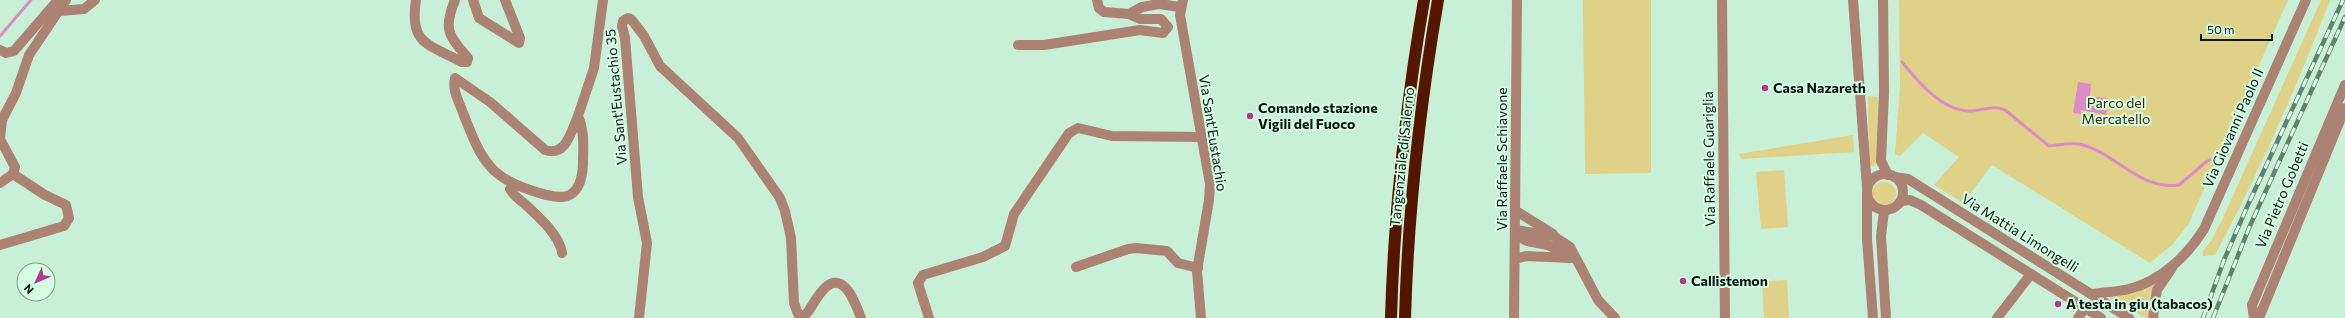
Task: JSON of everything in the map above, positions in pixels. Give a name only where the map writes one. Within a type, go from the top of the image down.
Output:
[{"type":"highway","name":"Tangenziale di Salerno","points":[[1392,318],[1399,187],[1409,99],[1424,0]]},
{"type":"highway","name":"Tangenziale di Salerno","points":[[1405,318],[1418,137],[1438,0]]},
{"type":"street","points":[[3,52],[14,51],[58,0]]},
{"type":"street","points":[[0,183],[13,174],[15,167],[0,139],[2,120],[16,93],[29,55],[66,0]]},
{"type":"street","points":[[60,11],[84,9],[95,0]]},
{"type":"street","points":[[416,0],[413,19],[414,28],[422,39],[462,62],[467,62],[468,58],[457,45],[448,26],[448,18],[455,0]]},
{"type":"street","points":[[473,0],[480,18],[519,43],[520,38],[506,6],[505,0]]},
{"type":"street","points":[[578,116],[584,129],[582,172],[575,190],[569,196],[551,198],[512,183],[489,165],[469,129],[453,87],[455,78],[490,102],[545,150],[552,152],[559,151],[565,145],[578,116],[594,68],[603,0]]},
{"type":"street","points":[[1018,45],[1044,45],[1140,30],[1163,33],[1168,27],[1161,19],[1140,19],[1129,14],[1104,12],[1099,8],[1097,0]]},
{"type":"street","name":"Via Raffaele Schiavone","points":[[1514,318],[1517,0]]},
{"type":"street","name":"Via Raffaele Guariglia","points":[[1722,0],[1725,318]]},
{"type":"street","points":[[1853,0],[1867,192],[1867,239],[1873,318]]},
{"type":"street","points":[[1867,192],[1875,208],[1884,211],[1894,208],[1901,201],[1903,191],[1901,185],[1891,176],[1881,161],[1884,92],[1883,0]]},
{"type":"street","name":"Via Giovanni Paolo II","points":[[2092,294],[2120,291],[2137,287],[2151,281],[2187,253],[2204,229],[2306,0]]},
{"type":"street","points":[[1129,14],[1142,7],[1159,4],[1181,4]]},
{"type":"street","name":"Via Sant'Eustachio","points":[[1181,4],[1201,137],[1210,184],[1209,200],[1198,268],[1197,286],[1201,318]]},
{"type":"street","name":"Via Sant'Eustachio 35","points":[[639,318],[647,243],[638,197],[625,38],[622,26],[623,21],[628,18],[631,19],[644,36],[660,66],[738,138],[780,198],[785,211],[791,238],[794,303],[798,314],[803,316],[807,313],[825,288],[831,284],[839,283],[847,287],[861,318]]},
{"type":"street","name":"Via Pietro Gobetti","points":[[2254,318],[2252,305],[2290,212],[2345,85]]},
{"type":"street","name":"Via Pietro Gobetti","points":[[2259,318],[2345,108]]},
{"type":"street","points":[[928,318],[918,283],[923,275],[983,257],[1005,246],[1014,214],[1069,133],[1078,128],[1112,136],[1201,137]]},
{"type":"street","points":[[0,245],[64,226],[69,218],[66,205],[46,195],[13,174]]},
{"type":"street","points":[[1867,192],[1878,176],[1891,176]]},
{"type":"street","name":"Via Mattia Limongelli","points":[[1891,176],[1908,179],[2129,318]]},
{"type":"street","points":[[512,183],[510,189],[512,194],[527,206],[561,244],[562,253]]},
{"type":"street","name":"Via Mattia Limongelli","points":[[1901,201],[1910,200],[1921,205],[2102,318]]},
{"type":"street","points":[[1516,211],[1570,247],[1598,300],[1616,318]]},
{"type":"street","points":[[1884,211],[1881,236],[1886,318]]},
{"type":"street","points":[[2290,212],[2301,217]]},
{"type":"street","points":[[1516,233],[1553,236],[1564,242]]},
{"type":"street","points":[[1516,233],[1526,241],[1548,245],[1576,258]]},
{"type":"street","points":[[1076,267],[1112,254],[1136,248],[1167,251],[1178,263],[1198,268]]},
{"type":"street","points":[[1515,260],[1526,256],[1576,258]]},
{"type":"street","name":"Via Giovanni Paolo II","points":[[2153,318],[2157,290],[2177,262]]},
{"type":"street","points":[[1997,318],[2031,274]]},
{"type":"street","points":[[2078,318],[2085,308]]},
{"type":"green space","points":[[1583,0],[1651,0],[1651,173],[1585,174]]},
{"type":"green space","name":"Parco del Mercatello","points":[[1899,0],[2288,0],[2188,225],[2172,245],[2150,263],[1992,165],[1963,203],[1934,185],[1959,157],[1923,133],[1900,156],[1895,154],[1900,86]]},
{"type":"green space","points":[[2321,0],[2330,0],[2291,97],[2262,161],[2215,255],[2203,256],[2203,251],[2211,241],[2222,220]]},
{"type":"green space","points":[[1868,96],[1878,97],[1877,163],[1873,167],[1869,163]]},
{"type":"green space","points":[[1853,135],[1854,152],[1741,159],[1739,154]]},
{"type":"green space","points":[[1784,170],[1788,227],[1761,229],[1756,172]]},
{"type":"green space","points":[[1884,182],[1889,183],[1895,189],[1895,199],[1889,205],[1884,206],[1879,205],[1873,199],[1872,194],[1873,189],[1879,183]]},
{"type":"green space","points":[[1787,280],[1789,318],[1764,318],[1762,281]]},
{"type":"green space","points":[[2157,284],[2152,295],[2149,315],[2146,318],[2107,296]]},
{"type":"shaded area","points":[[2078,82],[2091,84],[2090,96],[2109,99],[2106,115],[2081,110],[2081,114],[2073,113]]},
{"type":"waterway","points":[[0,36],[31,0]]},
{"type":"waterway","points":[[1902,62],[1924,87],[1951,107],[1972,111],[1992,108],[2005,110],[2049,146],[2079,144],[2095,149],[2141,177],[2153,182],[2166,185],[2179,185],[2206,162],[2217,156]]},
{"type":"railway","points":[[2203,318],[2224,260],[2247,207],[2343,0]]},
{"type":"railway","points":[[2213,318],[2249,228],[2345,17]]},
{"type":"place","name":"Casa Nazareth","points":[[1765,88]]},
{"type":"place","name":"Comando stazione Vigili del Fuoco","points":[[1250,116]]},
{"type":"place","name":"Callistemon","points":[[1683,281]]},
{"type":"place","name":"A testa in giu (tabacos)","points":[[2058,304]]}]
